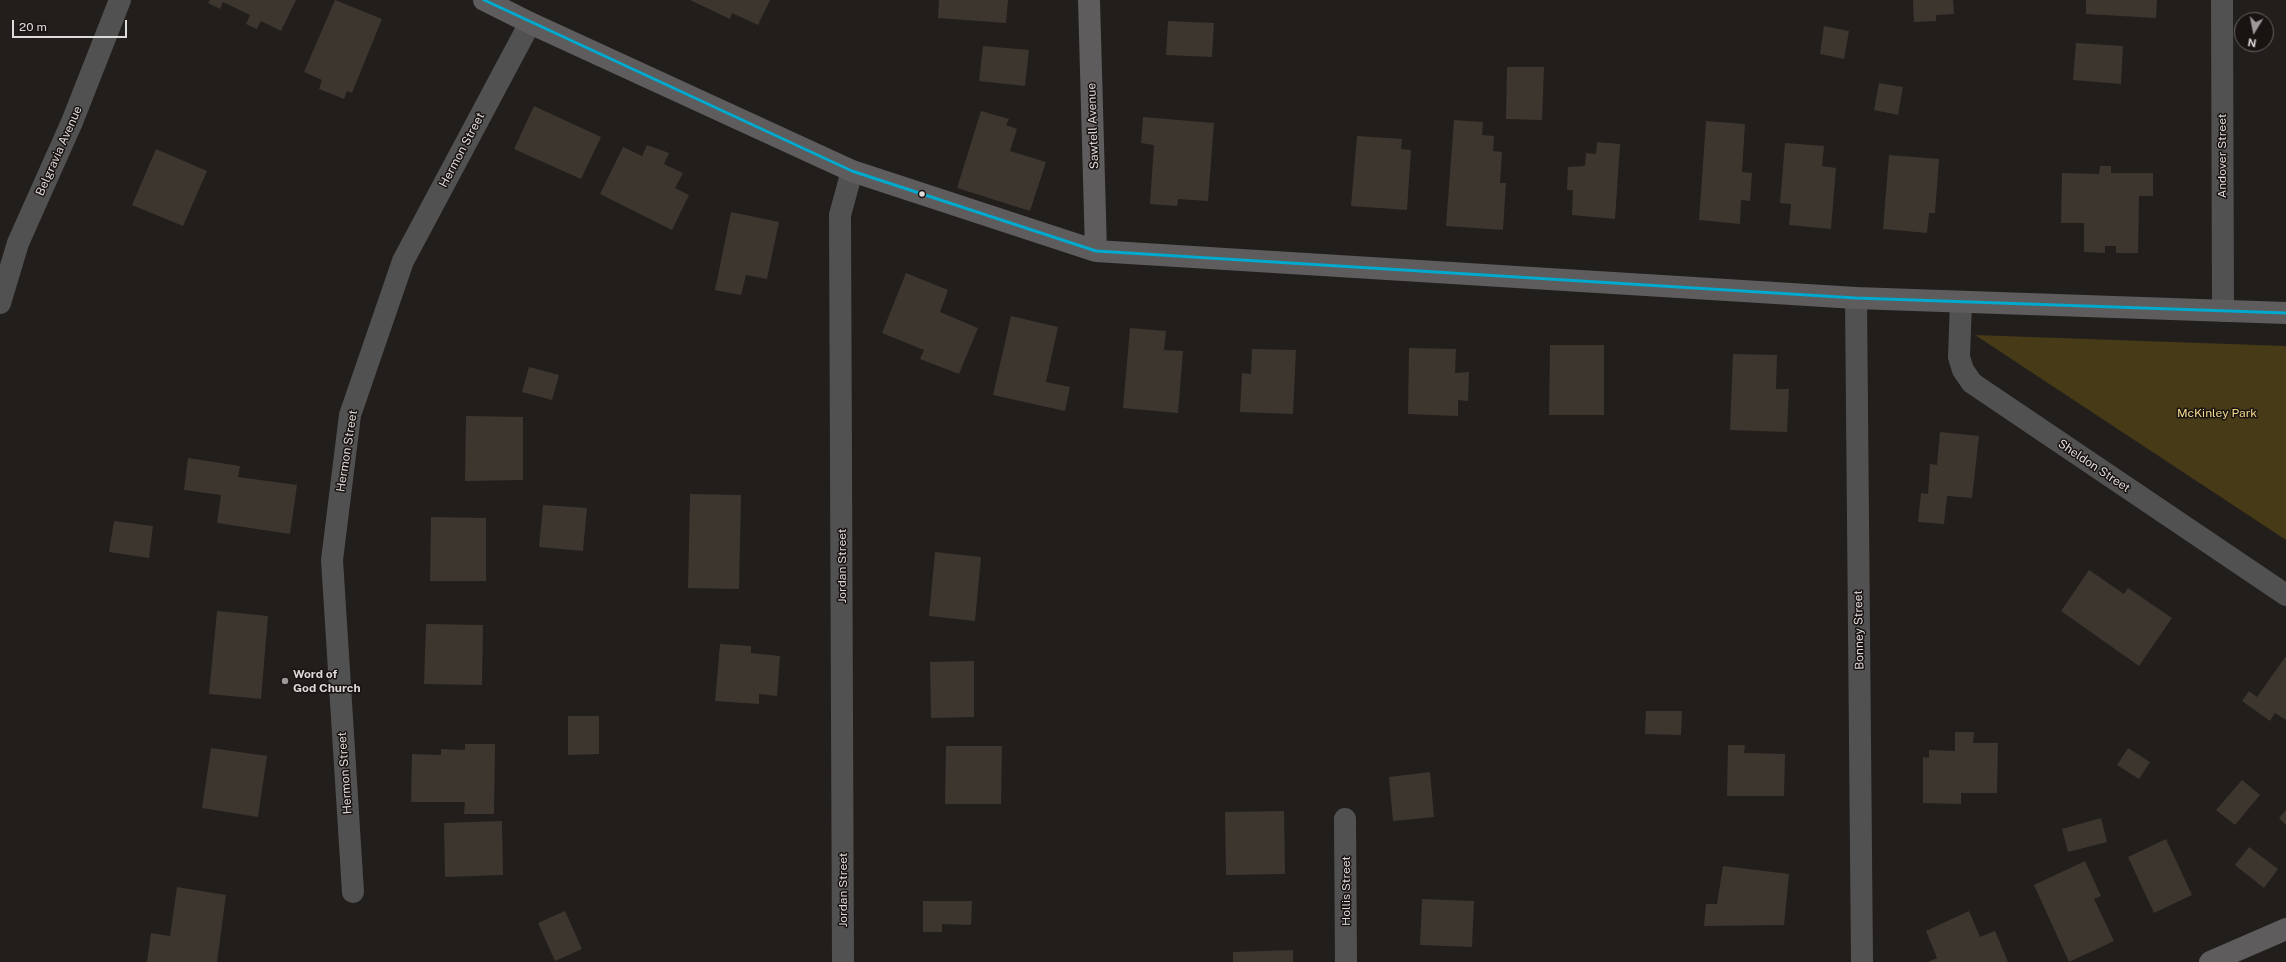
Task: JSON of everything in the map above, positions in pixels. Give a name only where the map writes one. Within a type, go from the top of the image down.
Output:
[{"type":"main road","points":[[484,0],[530,23],[852,171],[1096,251],[1856,298],[2286,313]]},
{"type":"main road","name":"Sawtell Avenue","points":[[1089,0],[1096,251]]},
{"type":"main road","points":[[2210,962],[2286,929]]},
{"type":"street","name":"Belgravia Avenue","points":[[0,303],[18,243],[72,122],[120,0]]},
{"type":"street","name":"Andover Street","points":[[2222,0],[2223,311]]},
{"type":"street","name":"Hermon Street","points":[[352,892],[332,560],[350,415],[403,261],[530,23]]},
{"type":"street","name":"Jordan Street","points":[[843,962],[840,215],[852,171]]},
{"type":"street","name":"Bonney Street","points":[[1856,298],[1862,962]]},
{"type":"street","name":"Sheldon Street","points":[[1961,302],[1960,357],[1963,370],[1972,383],[2286,595]]},
{"type":"street","name":"Hollis Street","points":[[1345,819],[1346,962]]},
{"type":"green space","name":"McKinley Park","points":[[1975,335],[2286,346],[2286,540]]},
{"type":"building","points":[[210,0],[296,0],[281,31],[261,21],[257,29],[246,24],[250,15],[223,2],[220,9],[208,3]]},
{"type":"building","points":[[335,0],[382,19],[352,93],[347,91],[344,99],[319,89],[322,80],[304,72]]},
{"type":"building","points":[[690,0],[770,0],[758,25],[732,13],[730,19]]},
{"type":"building","points":[[939,0],[1008,0],[1006,23],[938,18]]},
{"type":"building","points":[[1913,0],[1953,0],[1954,14],[1936,15],[1936,21],[1914,22]]},
{"type":"building","points":[[2086,0],[2157,0],[2156,18],[2086,14]]},
{"type":"building","points":[[1168,21],[1214,23],[1212,57],[1166,55]]},
{"type":"building","points":[[1824,26],[1849,31],[1844,59],[1820,54]]},
{"type":"building","points":[[2076,43],[2123,46],[2121,84],[2073,80]]},
{"type":"building","points":[[983,46],[1029,50],[1025,86],[979,81]]},
{"type":"building","points":[[1507,67],[1544,67],[1542,120],[1506,119]]},
{"type":"building","points":[[1879,83],[1903,87],[1898,115],[1874,110]]},
{"type":"building","points":[[534,106],[601,137],[581,179],[514,149]]},
{"type":"building","points":[[981,111],[1009,119],[1006,125],[1017,129],[1010,151],[1046,162],[1030,211],[957,188]]},
{"type":"building","points":[[1143,117],[1214,123],[1208,201],[1178,199],[1177,206],[1150,204],[1154,145],[1141,143]]},
{"type":"building","points":[[1454,120],[1483,122],[1482,135],[1494,136],[1493,151],[1502,152],[1500,183],[1506,183],[1503,230],[1446,226]]},
{"type":"building","points":[[1706,121],[1745,124],[1742,172],[1752,173],[1750,201],[1741,200],[1740,224],[1699,220]]},
{"type":"building","points":[[1357,136],[1402,139],[1401,149],[1411,150],[1407,210],[1351,206]]},
{"type":"building","points":[[1597,142],[1620,144],[1615,219],[1572,215],[1573,190],[1567,190],[1568,167],[1585,166],[1586,153],[1596,154]]},
{"type":"building","points":[[1785,143],[1824,146],[1822,166],[1836,168],[1831,229],[1789,225],[1791,204],[1780,203]]},
{"type":"building","points":[[647,145],[669,153],[664,164],[683,173],[675,188],[689,195],[672,230],[600,194],[623,147],[642,156]]},
{"type":"building","points":[[156,149],[207,171],[183,226],[132,205]]},
{"type":"building","points":[[1889,155],[1939,159],[1935,213],[1929,213],[1927,233],[1883,229]]},
{"type":"building","points":[[2100,166],[2111,166],[2111,173],[2153,173],[2153,196],[2139,196],[2138,253],[2116,253],[2116,246],[2105,246],[2105,253],[2084,252],[2084,223],[2061,223],[2062,173],[2099,174]]},
{"type":"building","points":[[731,212],[779,222],[767,279],[746,275],[741,295],[715,290]]},
{"type":"building","points":[[906,273],[948,290],[940,312],[978,328],[959,374],[920,359],[924,350],[882,333]]},
{"type":"building","points":[[1011,316],[1058,327],[1046,382],[1070,387],[1065,411],[993,395]]},
{"type":"building","points":[[1130,328],[1166,331],[1164,350],[1183,351],[1178,413],[1123,408]]},
{"type":"building","points":[[1550,345],[1604,345],[1604,415],[1549,415]]},
{"type":"building","points":[[1409,348],[1456,349],[1455,373],[1469,372],[1468,401],[1458,400],[1458,416],[1408,414]]},
{"type":"building","points":[[1252,349],[1296,350],[1293,414],[1240,412],[1242,373],[1251,374]]},
{"type":"building","points":[[1733,354],[1777,355],[1776,389],[1789,389],[1787,432],[1730,430]]},
{"type":"building","points":[[529,367],[559,375],[552,400],[522,392]]},
{"type":"building","points":[[466,416],[523,417],[523,480],[465,481]]},
{"type":"building","points":[[1940,432],[1979,436],[1972,498],[1947,496],[1944,524],[1918,522],[1921,493],[1928,494],[1930,464],[1937,465]]},
{"type":"building","points":[[188,458],[240,466],[238,477],[297,485],[290,534],[217,523],[221,495],[184,490]]},
{"type":"building","points":[[690,494],[741,495],[739,589],[688,588]]},
{"type":"building","points":[[543,505],[587,508],[583,551],[539,547]]},
{"type":"building","points":[[431,517],[486,518],[486,581],[430,581]]},
{"type":"building","points":[[114,521],[153,526],[149,558],[109,552]]},
{"type":"building","points":[[935,552],[981,557],[975,621],[929,616]]},
{"type":"building","points":[[2089,570],[2124,594],[2128,588],[2172,618],[2139,666],[2061,611]]},
{"type":"building","points":[[217,611],[268,616],[261,699],[209,694]]},
{"type":"building","points":[[426,624],[483,625],[482,685],[424,684]]},
{"type":"building","points":[[720,644],[751,646],[751,653],[780,656],[777,696],[759,694],[759,704],[715,701]]},
{"type":"building","points":[[2286,656],[2286,720],[2275,713],[2270,721],[2242,701],[2249,691],[2257,697]]},
{"type":"building","points":[[974,661],[974,717],[931,718],[930,662]]},
{"type":"building","points":[[1646,711],[1682,711],[1681,735],[1645,734]]},
{"type":"building","points":[[568,716],[599,716],[599,754],[568,755]]},
{"type":"building","points":[[1955,732],[1974,732],[1973,743],[1998,743],[1997,793],[1961,793],[1961,804],[1923,803],[1923,757],[1929,758],[1929,750],[1955,751]]},
{"type":"building","points":[[465,744],[495,744],[494,814],[464,814],[465,802],[411,802],[412,754],[441,755],[441,749],[465,750]]},
{"type":"building","points":[[1728,745],[1745,745],[1744,753],[1785,754],[1784,796],[1727,796]]},
{"type":"building","points":[[946,746],[1002,746],[1001,804],[945,804]]},
{"type":"building","points":[[211,748],[267,756],[258,817],[202,808]]},
{"type":"building","points":[[2128,748],[2150,762],[2139,779],[2117,765]]},
{"type":"building","points":[[1430,772],[1434,817],[1393,821],[1389,777]]},
{"type":"building","points":[[2242,780],[2260,795],[2235,825],[2216,810]]},
{"type":"building","points":[[2286,810],[2286,825],[2279,818]]},
{"type":"building","points":[[1284,811],[1285,874],[1226,875],[1225,812]]},
{"type":"building","points":[[2101,818],[2107,842],[2068,852],[2062,829]]},
{"type":"building","points":[[502,821],[503,875],[445,877],[444,823]]},
{"type":"building","points":[[2166,839],[2192,895],[2154,913],[2128,857]]},
{"type":"building","points":[[2249,847],[2278,869],[2264,888],[2235,865]]},
{"type":"building","points":[[2085,861],[2101,896],[2094,899],[2114,941],[2069,962],[2034,885]]},
{"type":"building","points":[[1723,866],[1789,874],[1784,925],[1704,926],[1706,904],[1717,904]]},
{"type":"building","points":[[177,887],[226,895],[217,962],[147,962],[151,933],[170,936]]},
{"type":"building","points":[[1422,899],[1474,901],[1472,947],[1420,945]]},
{"type":"building","points":[[923,901],[972,901],[971,925],[942,924],[942,932],[923,932]]},
{"type":"building","points":[[565,911],[582,949],[555,961],[538,923]]},
{"type":"building","points":[[1969,911],[1980,937],[1995,931],[2008,962],[1928,962],[1937,958],[1926,931]]},
{"type":"building","points":[[1293,950],[1293,962],[1233,962],[1233,952]]},
{"type":"transit line","points":[[484,0],[852,171],[1096,251],[1856,298],[2286,313]]},
{"type":"place","name":"Word of God Church","points":[[285,681]]}]
